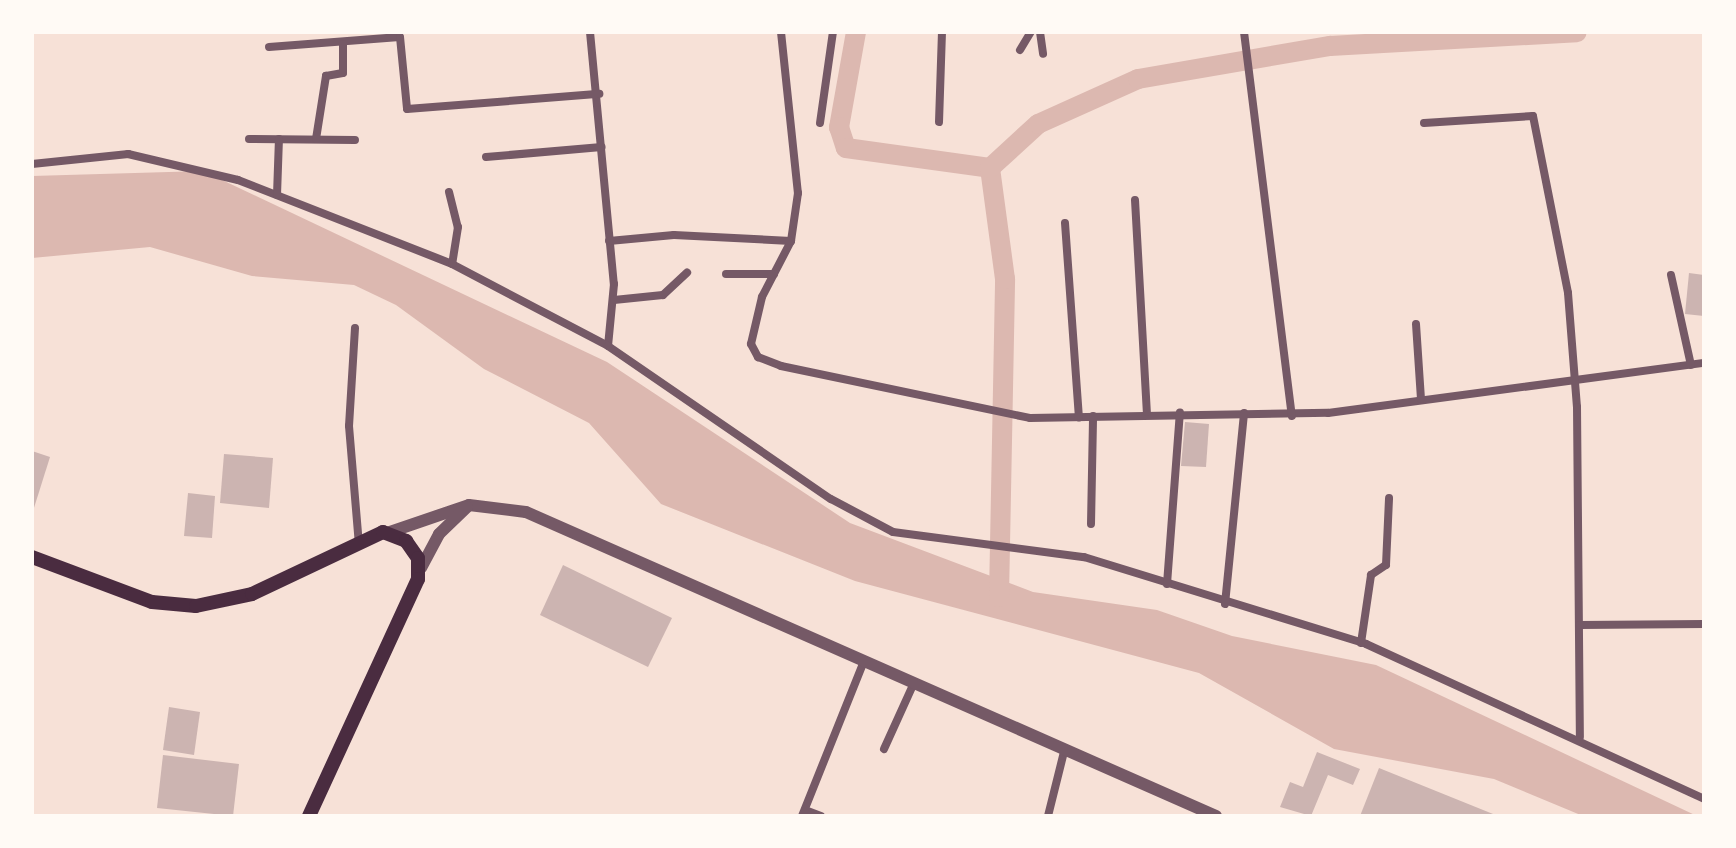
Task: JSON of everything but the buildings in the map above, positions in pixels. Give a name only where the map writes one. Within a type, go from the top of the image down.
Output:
[{"type":"main road","points":[[32,557],[152,602],[196,606],[252,594],[390,532],[414,549],[421,568],[309,816]]},
{"type":"street","points":[[590,32],[599,94],[614,300],[608,346]]},
{"type":"street","points":[[781,32],[799,178],[791,241],[774,274],[751,333],[758,357],[990,412],[1030,418],[1147,412],[1292,416],[1704,363]]},
{"type":"street","points":[[820,123],[833,32]]},
{"type":"street","points":[[939,122],[942,32]]},
{"type":"street","points":[[1020,50],[1031,32]]},
{"type":"street","points":[[1040,32],[1043,54]]},
{"type":"street","points":[[1244,32],[1292,416]]},
{"type":"street","points":[[269,47],[343,44],[369,36],[402,39],[407,109],[599,94]]},
{"type":"street","points":[[316,139],[326,76],[344,72],[343,44]]},
{"type":"street","points":[[1424,123],[1533,116],[1568,293],[1575,378],[1580,737]]},
{"type":"street","points":[[249,139],[355,140]]},
{"type":"street","points":[[277,195],[279,139]]},
{"type":"street","points":[[486,157],[602,147]]},
{"type":"street","points":[[32,164],[96,153],[160,158],[277,195],[452,264],[608,346],[858,516],[893,532],[1042,548],[1361,643],[1580,737],[1704,799]]},
{"type":"street","points":[[449,192],[458,227],[452,264]]},
{"type":"street","points":[[1135,200],[1147,412]]},
{"type":"street","points":[[1065,223],[1079,417]]},
{"type":"street","points":[[609,241],[674,235],[791,241]]},
{"type":"street","points":[[614,300],[663,295],[687,273]]},
{"type":"street","points":[[726,274],[774,274]]},
{"type":"street","points":[[1671,275],[1691,365]]},
{"type":"street","points":[[1416,324],[1421,399]]},
{"type":"street","points":[[355,328],[349,426],[359,546]]},
{"type":"street","points":[[1167,584],[1180,412]]},
{"type":"street","points":[[1225,604],[1244,413]]},
{"type":"street","points":[[1091,524],[1093,416]]},
{"type":"street","points":[[1361,643],[1371,575],[1386,565],[1389,498]]},
{"type":"street","points":[[390,532],[469,505],[526,512],[1216,816]]},
{"type":"street","points":[[421,568],[439,534],[469,505]]},
{"type":"street","points":[[1580,625],[1704,624]]},
{"type":"street","points":[[821,816],[803,813],[864,661]]},
{"type":"street","points":[[884,749],[914,683]]},
{"type":"street","points":[[1048,816],[1065,748]]},
{"type":"shaded area","points":[[203,171],[607,362],[850,523],[1033,592],[1157,610],[1232,636],[1376,665],[1697,816],[1583,816],[1494,779],[1334,749],[1199,673],[855,581],[661,504],[589,423],[484,369],[396,305],[354,285],[252,276],[150,247],[32,258],[32,176]]},
{"type":"waterway","points":[[856,32],[839,127],[846,148],[990,168]]},
{"type":"waterway","points":[[999,597],[1005,279],[990,168],[1038,124],[1138,79],[1330,46],[1577,32]]}]
